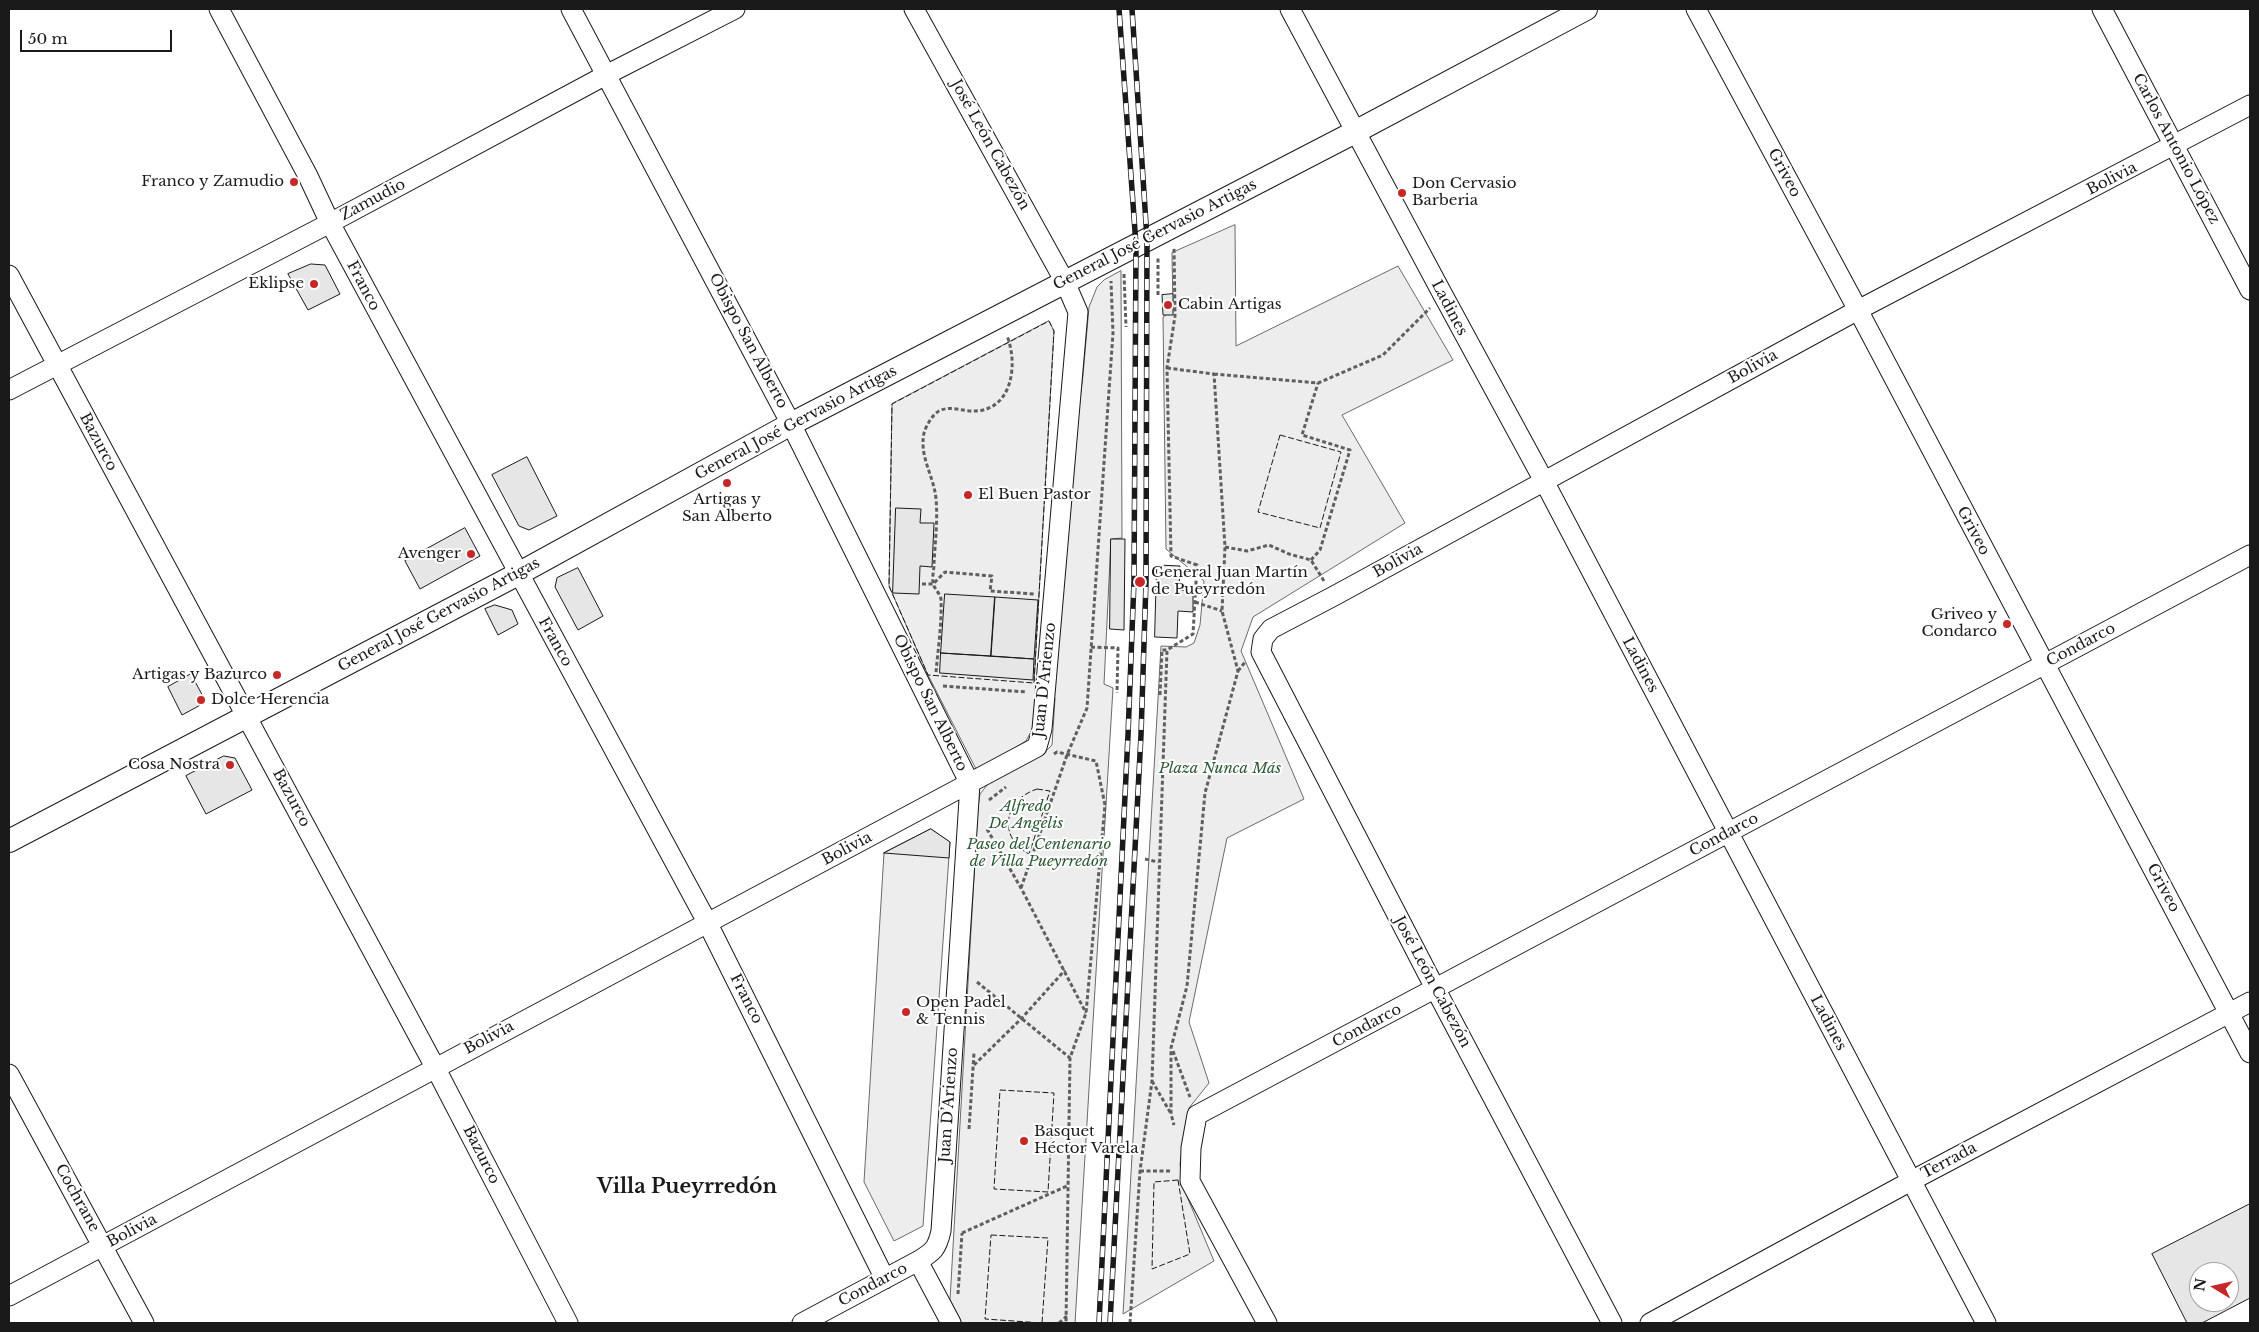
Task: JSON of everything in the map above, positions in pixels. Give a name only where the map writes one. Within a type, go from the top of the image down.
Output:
[{"type":"street","name":"Franco","points":[[219,9],[308,176],[330,224],[707,922],[886,1279]]},
{"type":"street","name":"Obispo San Alberto","points":[[571,9],[928,685],[970,784]]},
{"type":"street","name":"Zamudio","points":[[9,390],[330,224],[606,75],[735,9]]},
{"type":"street","name":"José León Cabezón","points":[[914,9],[1065,282]]},
{"type":"street","name":"Ladines","points":[[1290,9],[1544,480],[1986,1323]]},
{"type":"street","name":"General José Gervasio Artigas","points":[[9,841],[518,574],[791,424],[1355,132],[1586,9]]},
{"type":"street","name":"Griveo","points":[[1696,9],[1858,310],[2250,1053]]},
{"type":"street","name":"Carlos Antonio López","points":[[2102,9],[2250,290]]},
{"type":"street","name":"Bolivia","points":[[1263,639],[1271,628],[1334,596],[1858,310],[2250,106]]},
{"type":"street","name":"Bazurco","points":[[9,275],[435,1067],[568,1323]]},
{"type":"street","name":"Juan D’Arienzo","points":[[918,1261],[930,1254],[938,1245],[941,1231],[970,784],[1037,747],[1042,729],[1078,312],[1065,282]]},
{"type":"street","name":"Condarco","points":[[1197,1115],[1436,990],[1728,832],[2250,555]]},
{"type":"street","name":"José León Cabezón","points":[[1263,639],[1261,652],[1436,990],[1612,1323]]},
{"type":"street","name":"Bolivia","points":[[9,1296],[707,922],[970,784]]},
{"type":"street","name":"Terrada","points":[[1650,1323],[1911,1181],[2250,1002]]},
{"type":"street","name":"Cochrane","points":[[9,1074],[104,1246],[144,1323]]},
{"type":"street","points":[[1197,1115],[1191,1148],[1190,1181],[1267,1323]]},
{"type":"street","name":"Condarco","points":[[802,1323],[918,1261]]},
{"type":"street","points":[[918,1261],[951,1323]]},
{"type":"path","points":[[1158,295],[1166,229]]},
{"type":"path","points":[[1160,695],[1162,650],[1166,650],[1193,634],[1198,565],[1171,556],[1167,368],[1175,316],[1166,229]]},
{"type":"path","points":[[1117,254],[1126,327]]},
{"type":"path","points":[[1021,888],[1067,754],[1086,708],[1117,254]]},
{"type":"path","points":[[1167,368],[1214,374],[1318,382],[1383,355],[1443,295]]},
{"type":"path","points":[[998,317],[1009,342],[1012,356],[1010,385],[996,405],[987,410],[976,412],[949,409],[938,411],[930,420],[922,444],[936,498],[933,584],[941,598],[928,685],[1045,694]]},
{"type":"path","points":[[1171,1114],[1172,1048],[1188,986],[1205,793],[1238,671],[1222,611],[1225,546],[1214,374]]},
{"type":"path","points":[[1311,560],[1320,550],[1350,450],[1302,435],[1318,382]]},
{"type":"path","points":[[1225,546],[1248,551],[1269,545],[1289,554],[1311,560],[1334,596]]},
{"type":"path","points":[[922,584],[933,584],[945,572],[992,576],[990,591],[1054,596]]},
{"type":"path","points":[[1195,602],[1222,611]]},
{"type":"path","points":[[1091,647],[1118,648],[1117,694]]},
{"type":"path","points":[[1130,1323],[1140,1171],[1152,1081],[1166,650]]},
{"type":"path","points":[[1049,758],[1056,752],[1096,762],[1105,805],[1086,1013],[1070,1058],[1066,1323]]},
{"type":"path","points":[[988,809],[989,799],[1012,784]]},
{"type":"path","points":[[986,838],[986,828],[1021,888],[1086,1013]]},
{"type":"path","points":[[1145,859],[1158,862]]},
{"type":"path","points":[[974,1065],[1022,1018],[1065,970]]},
{"type":"path","points":[[977,992],[978,973]]},
{"type":"path","points":[[977,982],[1070,1058]]},
{"type":"path","points":[[969,1134],[974,1047]]},
{"type":"path","points":[[1172,1048],[1197,1115]]},
{"type":"path","points":[[1152,1081],[1171,1114],[1176,1130]]},
{"type":"path","points":[[1140,1171],[1170,1170],[1190,1181]]},
{"type":"path","points":[[941,1231],[962,1233],[1067,1186]]},
{"type":"path","points":[[957,1301],[963,1223]]},
{"type":"path","points":[[1059,1323],[1066,1316]]},
{"type":"shaded area","points":[[1235,225],[1236,346],[1398,266],[1453,360],[1342,415],[1405,523],[1253,617],[1241,651],[1304,799],[1227,838],[1189,1022],[1209,1083],[1189,1108],[1180,1164],[1183,1187],[1214,1261],[1123,1314],[1161,646],[1186,647],[1194,643],[1200,625],[1204,581],[1166,549],[1163,317],[1173,310],[1172,253]]},
{"type":"shaded area","name":"Paseo del Centenario de Villa Pueyrredón","points":[[1121,271],[1122,538],[1111,539],[1104,684],[1113,688],[1075,1323],[962,1323],[950,1300],[978,807],[980,794],[988,784],[1042,755],[1052,745],[1055,698],[1045,690],[1083,375],[1089,307],[1097,287],[1104,280]]},
{"type":"shaded area","name":"El Buen Pastor","points":[[1049,321],[1054,331],[1034,683],[1036,683],[1034,726],[1026,741],[977,771],[928,675],[889,586],[892,404]]},
{"type":"shaded area","name":"Open Padel & Tennis","points":[[931,829],[950,842],[923,1226],[894,1241],[864,1182],[884,853]]},
{"type":"building","name":"Eklipse","points":[[311,264],[325,265],[340,294],[308,310],[288,274]]},
{"type":"building","name":"Cabin Artigas","points":[[1173,294],[1173,315],[1163,315],[1162,295]]},
{"type":"building","points":[[527,457],[557,516],[529,530],[519,526],[492,475]]},
{"type":"building","points":[[896,508],[921,509],[920,523],[934,523],[932,567],[920,566],[919,594],[893,593]]},
{"type":"building","points":[[465,528],[480,556],[420,589],[405,561]]},
{"type":"building","points":[[1111,539],[1125,539],[1124,630],[1110,629]]},
{"type":"building","points":[[1157,565],[1180,566],[1179,590],[1193,591],[1193,612],[1178,611],[1177,638],[1155,637]]},
{"type":"building","points":[[578,568],[603,616],[578,630],[555,587],[557,578]]},
{"type":"building","points":[[945,594],[995,597],[991,656],[941,653]]},
{"type":"building","points":[[995,597],[1038,600],[1034,659],[991,656]]},
{"type":"building","points":[[495,605],[512,610],[518,624],[498,635],[485,609]]},
{"type":"building","points":[[941,653],[1034,659],[1033,680],[940,673]]},
{"type":"building","points":[[191,674],[206,702],[182,715],[168,687]]},
{"type":"building","points":[[224,756],[235,758],[252,790],[206,814],[186,776]]},
{"type":"building","points":[[931,829],[950,842],[949,858],[884,853]]},
{"type":"building","points":[[2250,1204],[2250,1298],[2239,1304],[2239,1262],[2189,1262],[2189,1312],[2223,1312],[2202,1323],[2187,1323],[2152,1254]]},
{"type":"railway","points":[[1099,1323],[1134,581],[1136,245],[1119,9]]},
{"type":"railway","points":[[1110,1323],[1141,735],[1146,582],[1147,239],[1132,9]]},
{"type":"fence","points":[[1049,321],[1054,331],[1034,683],[928,675],[889,586],[892,404],[1049,321]]},
{"type":"fence","points":[[1280,435],[1341,452],[1320,528],[1258,512],[1280,435]]},
{"type":"fence","points":[[1037,789],[1050,791],[1029,854],[1012,839],[1009,820],[1011,810],[1017,802],[1026,794],[1037,789]]},
{"type":"fence","points":[[1000,1090],[1054,1093],[1048,1192],[994,1189],[1000,1090]]},
{"type":"fence","points":[[1178,1180],[1190,1254],[1152,1269],[1154,1182],[1178,1180]]},
{"type":"fence","points":[[991,1235],[1048,1238],[1042,1323],[985,1319],[991,1235]]},
{"type":"place","name":"Franco y Zamudio","points":[[294,182]]},
{"type":"place","name":"Don Cervasio Barberia","points":[[1402,193]]},
{"type":"place","name":"Eklipse","points":[[314,284]]},
{"type":"place","name":"Cabin Artigas","points":[[1168,305]]},
{"type":"place","name":"Artigas y San Alberto","points":[[727,483]]},
{"type":"place","name":"El Buen Pastor","points":[[968,495]]},
{"type":"place","name":"Avenger","points":[[471,554]]},
{"type":"place","name":"General Juan Martín de Pueyrredón","points":[[1140,582]]},
{"type":"place","name":"Griveo y Condarco","points":[[2007,624]]},
{"type":"place","name":"Artigas y Bazurco","points":[[277,675]]},
{"type":"place","name":"Dolce Herencia","points":[[201,700]]},
{"type":"place","name":"Cosa Nostra","points":[[230,765]]},
{"type":"place","name":"Open Padel & Tennis","points":[[906,1012]]},
{"type":"place","name":"Basquet Héctor Varela","points":[[1024,1141]]},
{"type":"district","name":"Villa Pueyrredón","points":[[687,1187]]},
{"type":"park label","name":"Plaza Nunca Más","points":[[1220,769]]},
{"type":"park label","name":"Alfredo De Angelis","points":[[1026,816]]}]
